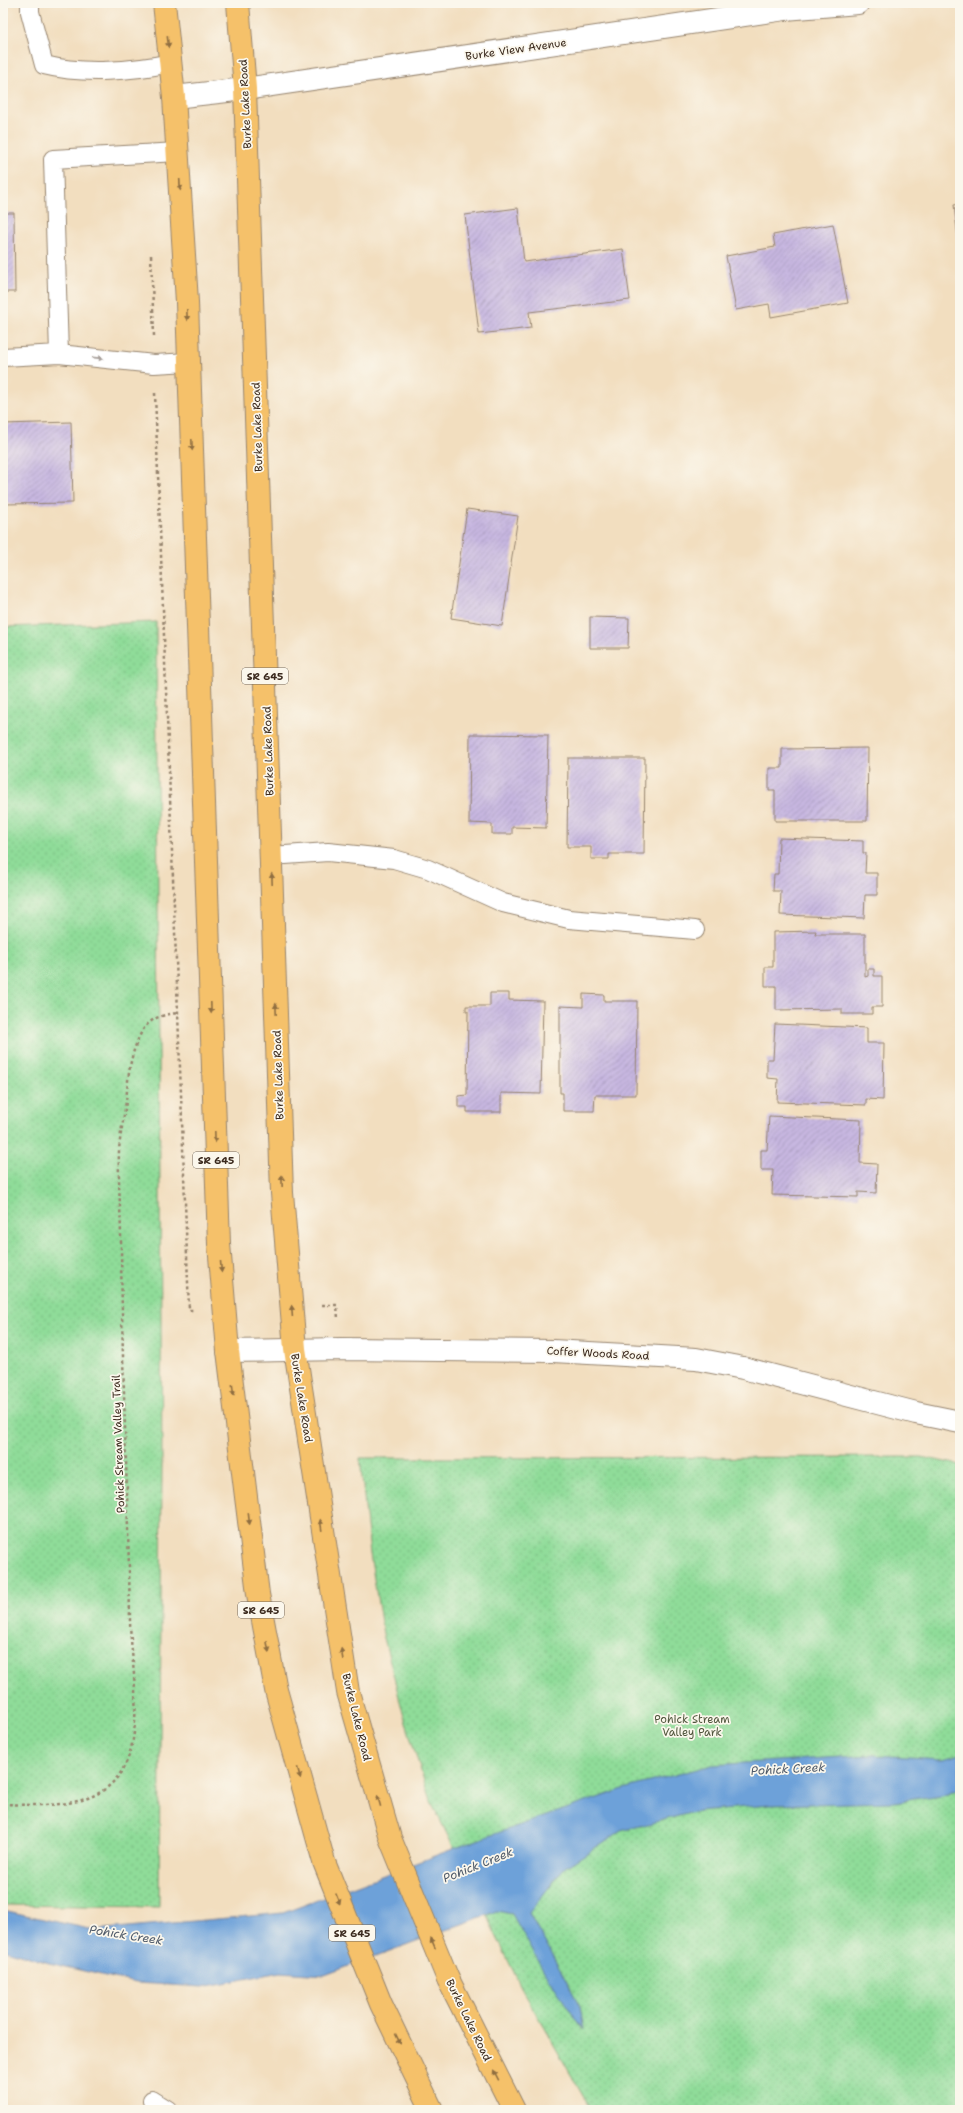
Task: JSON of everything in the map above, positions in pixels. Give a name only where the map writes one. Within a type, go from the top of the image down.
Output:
[{"type":"main road","name":"SR 645","points":[[164,3],[171,63],[178,152],[189,362],[218,1220],[228,1351],[258,1594],[276,1690],[324,1862],[381,2004],[432,2110]]},
{"type":"main road","name":"Burke Lake Road","points":[[238,3],[245,89],[282,1193],[295,1349],[348,1692],[390,1838],[448,1979],[514,2110]]},
{"type":"street","name":"Burke View Avenue","points":[[174,97],[245,89],[785,9],[858,3]]},
{"type":"street","name":"Coffer Woods Road","points":[[228,1351],[295,1349],[553,1351],[696,1359],[743,1368],[960,1422]]},
{"type":"lane","points":[[30,3],[30,12],[44,65],[64,70],[141,69],[171,63]]},
{"type":"lane","points":[[59,354],[53,159],[178,152]]},
{"type":"lane","points":[[3,357],[59,354],[154,364],[189,362]]},
{"type":"lane","points":[[271,856],[328,852],[394,859],[428,869],[503,903],[569,919],[695,930]]},
{"type":"lane","points":[[152,2100],[168,2110]]},
{"type":"path","points":[[151,253],[188,1310]]},
{"type":"path","name":"Pohick Stream Valley Trail","points":[[3,1804],[50,1805],[80,1801],[108,1786],[119,1775],[131,1748],[134,1726],[135,1684],[130,1624],[130,1550],[121,1302],[119,1151],[130,1064],[137,1041],[147,1023],[161,1014],[178,1013]]},
{"type":"green space","points":[[156,622],[162,1464],[159,1907],[3,1905],[3,627]]},
{"type":"green space","name":"Pohick Stream Valley Park","points":[[921,1457],[960,1465],[960,2110],[591,2110],[521,1987],[429,1797],[403,1713],[383,1634],[370,1554],[360,1458]]},
{"type":"water","name":"Pohick Creek","points":[[960,1754],[960,1788],[948,1794],[894,1802],[771,1805],[698,1811],[621,1831],[564,1868],[529,1913],[580,2006],[584,2030],[545,1973],[512,1914],[497,1911],[325,1975],[280,1972],[203,1987],[136,1983],[49,1963],[3,1949],[3,1910],[94,1930],[283,1913],[466,1844],[623,1789],[712,1765],[873,1755],[943,1759]]},
{"type":"building","points":[[960,204],[960,246],[959,247],[954,205]]},
{"type":"building","points":[[518,208],[524,262],[623,249],[630,300],[529,312],[531,328],[479,334],[465,215]]},
{"type":"building","points":[[3,213],[14,213],[15,292],[3,292]]},
{"type":"building","points":[[833,224],[848,303],[771,317],[769,304],[736,310],[726,256],[775,247],[773,235]]},
{"type":"building","points":[[71,422],[73,503],[3,504],[3,424]]},
{"type":"building","points":[[467,509],[518,516],[502,626],[451,618]]},
{"type":"building","points":[[590,617],[629,618],[628,648],[590,648]]},
{"type":"building","points":[[470,734],[548,735],[546,828],[512,827],[512,834],[492,834],[492,824],[469,823]]},
{"type":"building","points":[[868,748],[867,821],[775,821],[775,790],[769,790],[769,768],[782,768],[782,749]]},
{"type":"building","points":[[568,758],[645,758],[644,854],[609,854],[609,859],[591,859],[591,847],[567,847]]},
{"type":"building","points":[[779,838],[863,841],[863,853],[866,853],[865,873],[877,873],[877,895],[865,895],[864,918],[780,915],[781,891],[773,891],[774,874],[778,874]]},
{"type":"building","points":[[816,931],[815,934],[865,934],[865,977],[868,976],[868,969],[874,969],[874,976],[882,976],[882,1007],[872,1007],[872,1014],[842,1014],[842,1009],[776,1010],[776,986],[765,986],[765,967],[773,967],[773,932]]},
{"type":"building","points":[[490,993],[509,993],[509,1000],[543,1001],[541,1094],[501,1093],[501,1112],[467,1112],[467,1107],[458,1107],[458,1096],[467,1095],[468,1011],[466,1011],[466,1006],[490,1006]]},
{"type":"building","points":[[583,994],[604,995],[604,1001],[637,1001],[636,1095],[595,1095],[594,1111],[563,1111],[563,1093],[560,1093],[560,1006],[583,1007]]},
{"type":"building","points":[[775,1024],[867,1028],[867,1043],[884,1043],[883,1100],[866,1099],[866,1105],[777,1102],[778,1079],[767,1078],[767,1059],[773,1059]]},
{"type":"building","points":[[769,1116],[861,1120],[860,1163],[877,1164],[876,1193],[858,1192],[858,1197],[772,1195],[773,1170],[761,1170],[761,1150],[767,1150]]}]
